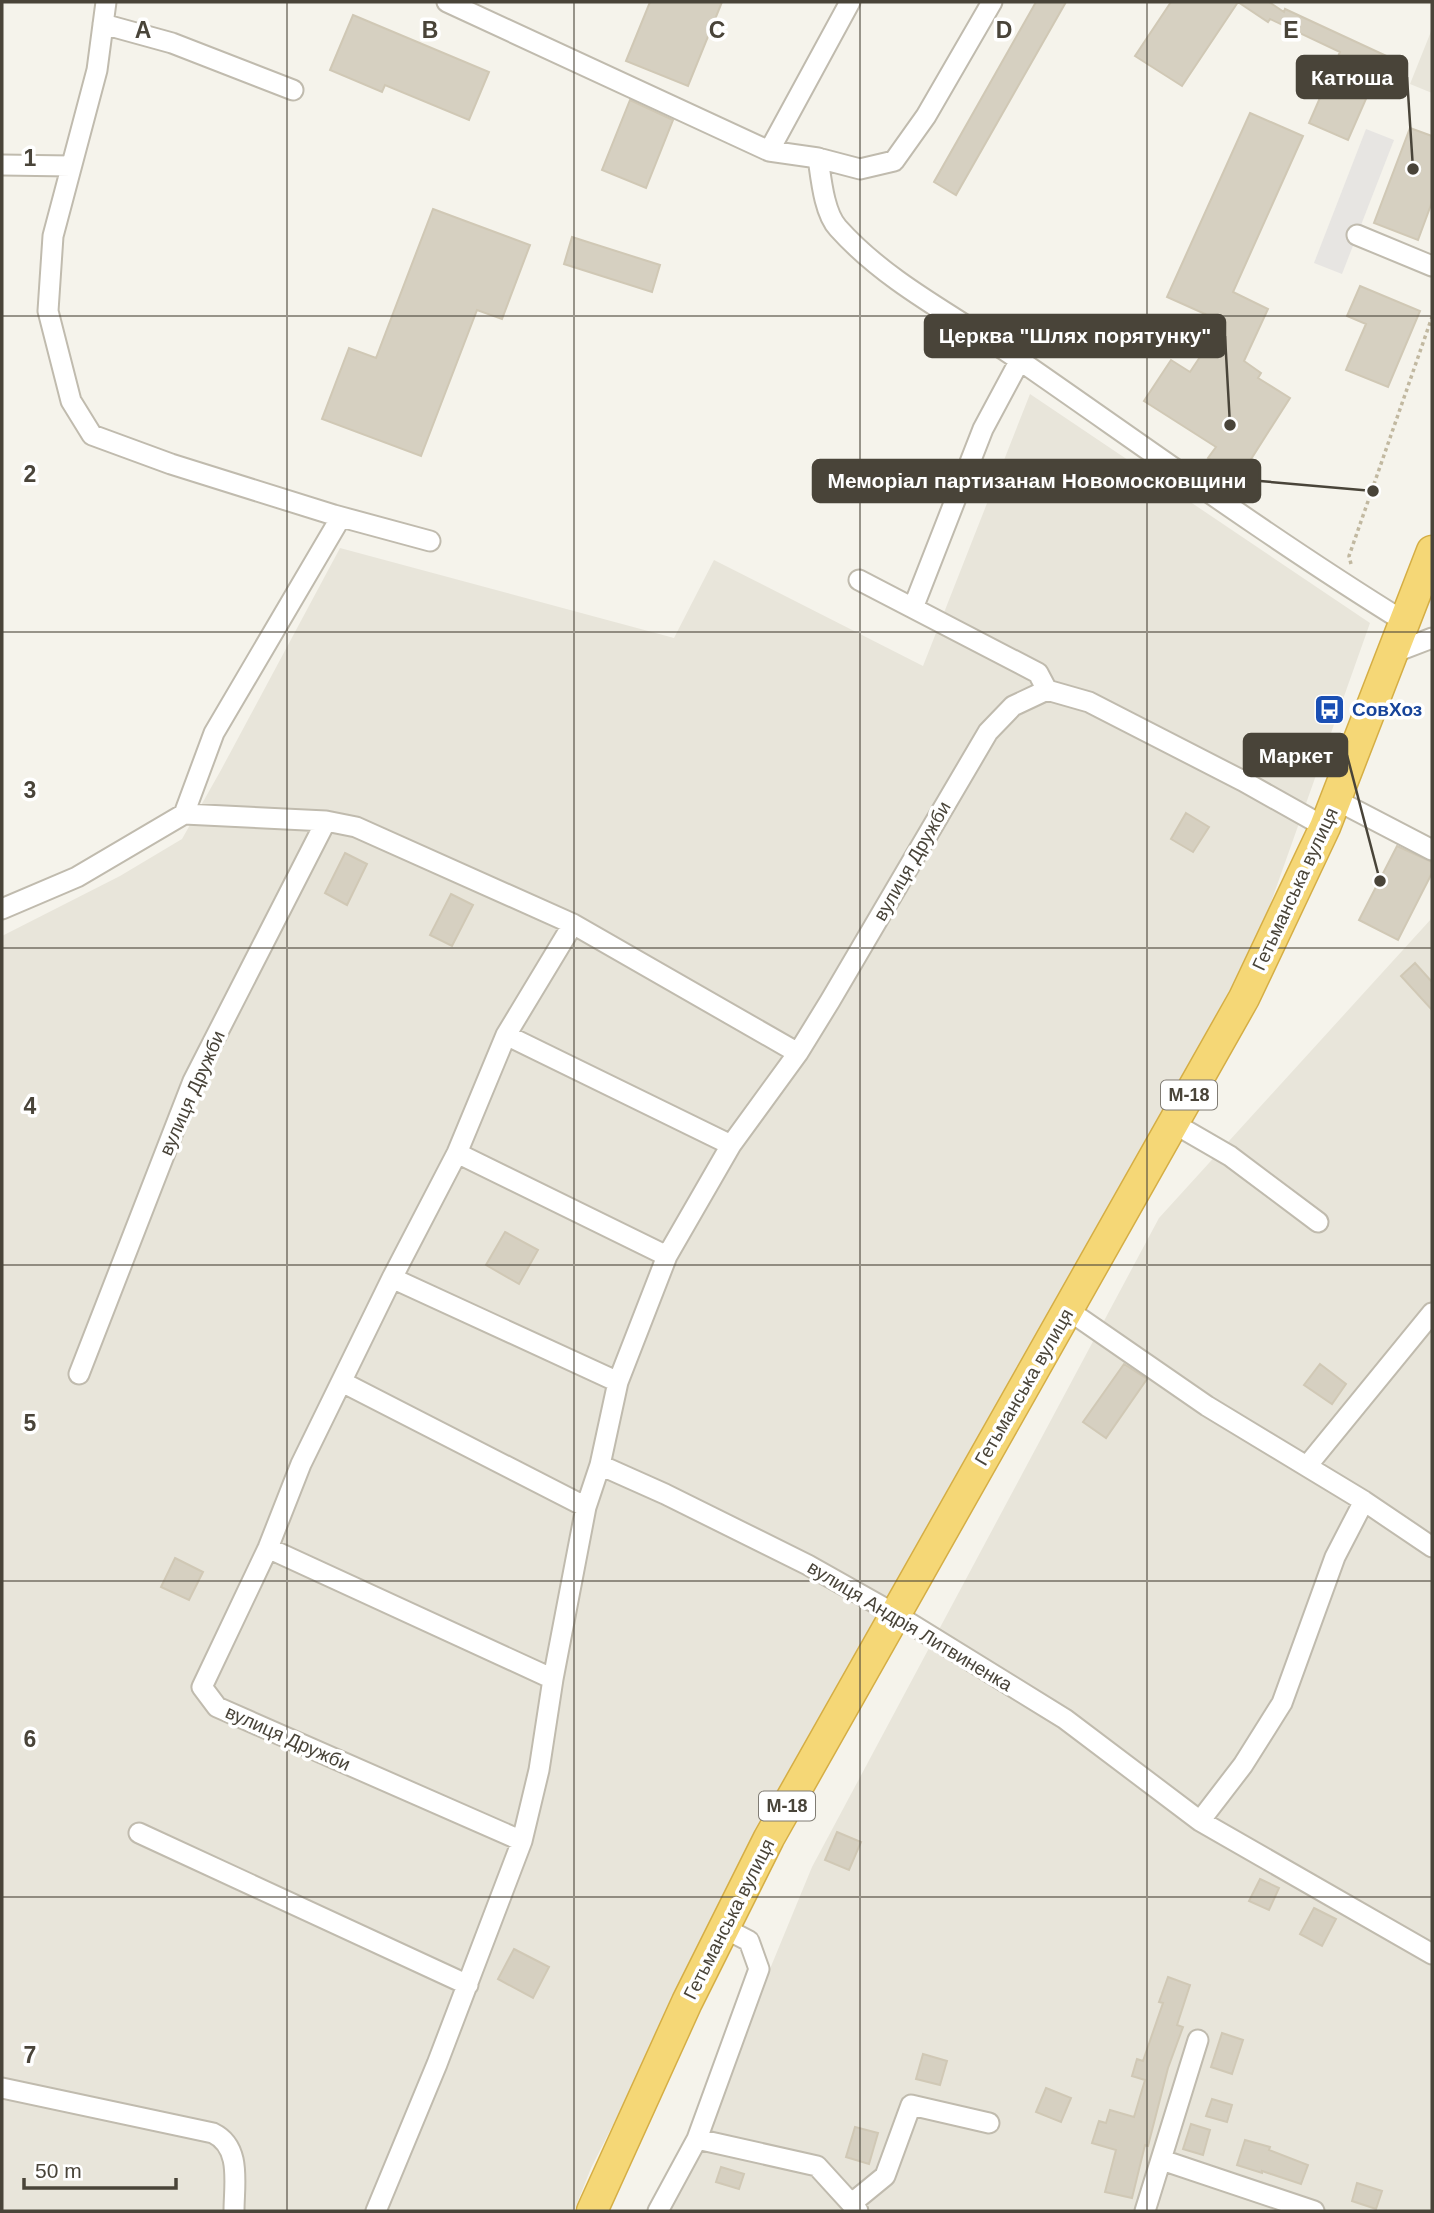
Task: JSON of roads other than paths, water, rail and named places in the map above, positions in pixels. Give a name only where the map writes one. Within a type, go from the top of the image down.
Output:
[{"type":"highway","name":"Гетьманська вулиця","points":[[592,2211],[687,2002],[769,1838],[1244,998],[1331,813],[1432,551]]},
{"type":"street","points":[[106,2],[97,70],[53,236],[48,311],[71,401],[92,435],[171,464],[341,517],[430,541]]},
{"type":"street","points":[[447,2],[769,151],[818,158],[860,169],[894,161],[926,116],[992,2]]},
{"type":"street","points":[[769,151],[850,2]]},
{"type":"street","points":[[103,24],[172,43],[293,90]]},
{"type":"street","points":[[818,158],[823,193],[836,226],[889,275],[1020,360],[1245,518],[1405,622]]},
{"type":"street","points":[[2,165],[71,166]]},
{"type":"street","points":[[1357,235],[1432,266]]},
{"type":"street","points":[[913,608],[984,429],[1020,360]]},
{"type":"street","points":[[184,814],[215,733],[341,517]]},
{"type":"street","points":[[859,580],[1038,673],[1046,690],[1089,702],[1243,780],[1432,850]]},
{"type":"street","points":[[1393,653],[1432,638]]},
{"type":"street","name":"вулиця Дружби","points":[[376,2211],[468,1985],[522,1841],[539,1770],[586,1507],[600,1465],[618,1382],[667,1256],[731,1145],[798,1053],[988,732],[1013,706],[1046,690]]},
{"type":"street","points":[[2,909],[76,877],[184,814],[326,821],[356,827],[573,924],[798,1053]]},
{"type":"street","name":"вулиця Дружби","points":[[79,1374],[193,1081],[326,821]]},
{"type":"street","name":"вулиця Дружби","points":[[522,1841],[217,1707],[202,1687],[268,1548],[301,1464],[457,1153],[506,1035],[573,924]]},
{"type":"street","points":[[506,1035],[731,1145]]},
{"type":"street","points":[[1172,1123],[1230,1156],[1318,1222]]},
{"type":"street","points":[[457,1153],[667,1256]]},
{"type":"street","points":[[392,1278],[618,1382]]},
{"type":"street","points":[[1068,1310],[1207,1406],[1307,1466],[1432,1547]]},
{"type":"street","points":[[1307,1466],[1432,1313]]},
{"type":"street","points":[[342,1382],[586,1507]]},
{"type":"street","name":"вулиця Андрія Литвиненка","points":[[600,1465],[808,1564],[895,1614],[1065,1719],[1200,1821],[1432,1954]]},
{"type":"street","points":[[1200,1821],[1243,1765],[1282,1703],[1335,1557],[1364,1502]]},
{"type":"street","points":[[268,1548],[554,1679]]},
{"type":"street","points":[[139,1833],[468,1985]]},
{"type":"street","points":[[658,2211],[696,2139],[759,1969],[749,1941],[724,1928]]},
{"type":"street","points":[[1145,2211],[1198,2040]]},
{"type":"street","points":[[2,2088],[222,2137],[233,2154],[234,2211]]},
{"type":"street","points":[[696,2139],[817,2166],[855,2207],[886,2176],[911,2105],[989,2123]]},
{"type":"street","points":[[1162,2160],[1314,2211]]},
{"type":"place","name":"Катюша","points":[[1413,169]]},
{"type":"place","name":"Церква \"Шлях порятунку\"","points":[[1230,425]]},
{"type":"place","name":"Меморіал партизанам Новомосковщини","points":[[1373,491]]},
{"type":"place","name":"СовХоз","points":[[1329,709]]},
{"type":"place","name":"Маркет","points":[[1380,881]]}]
